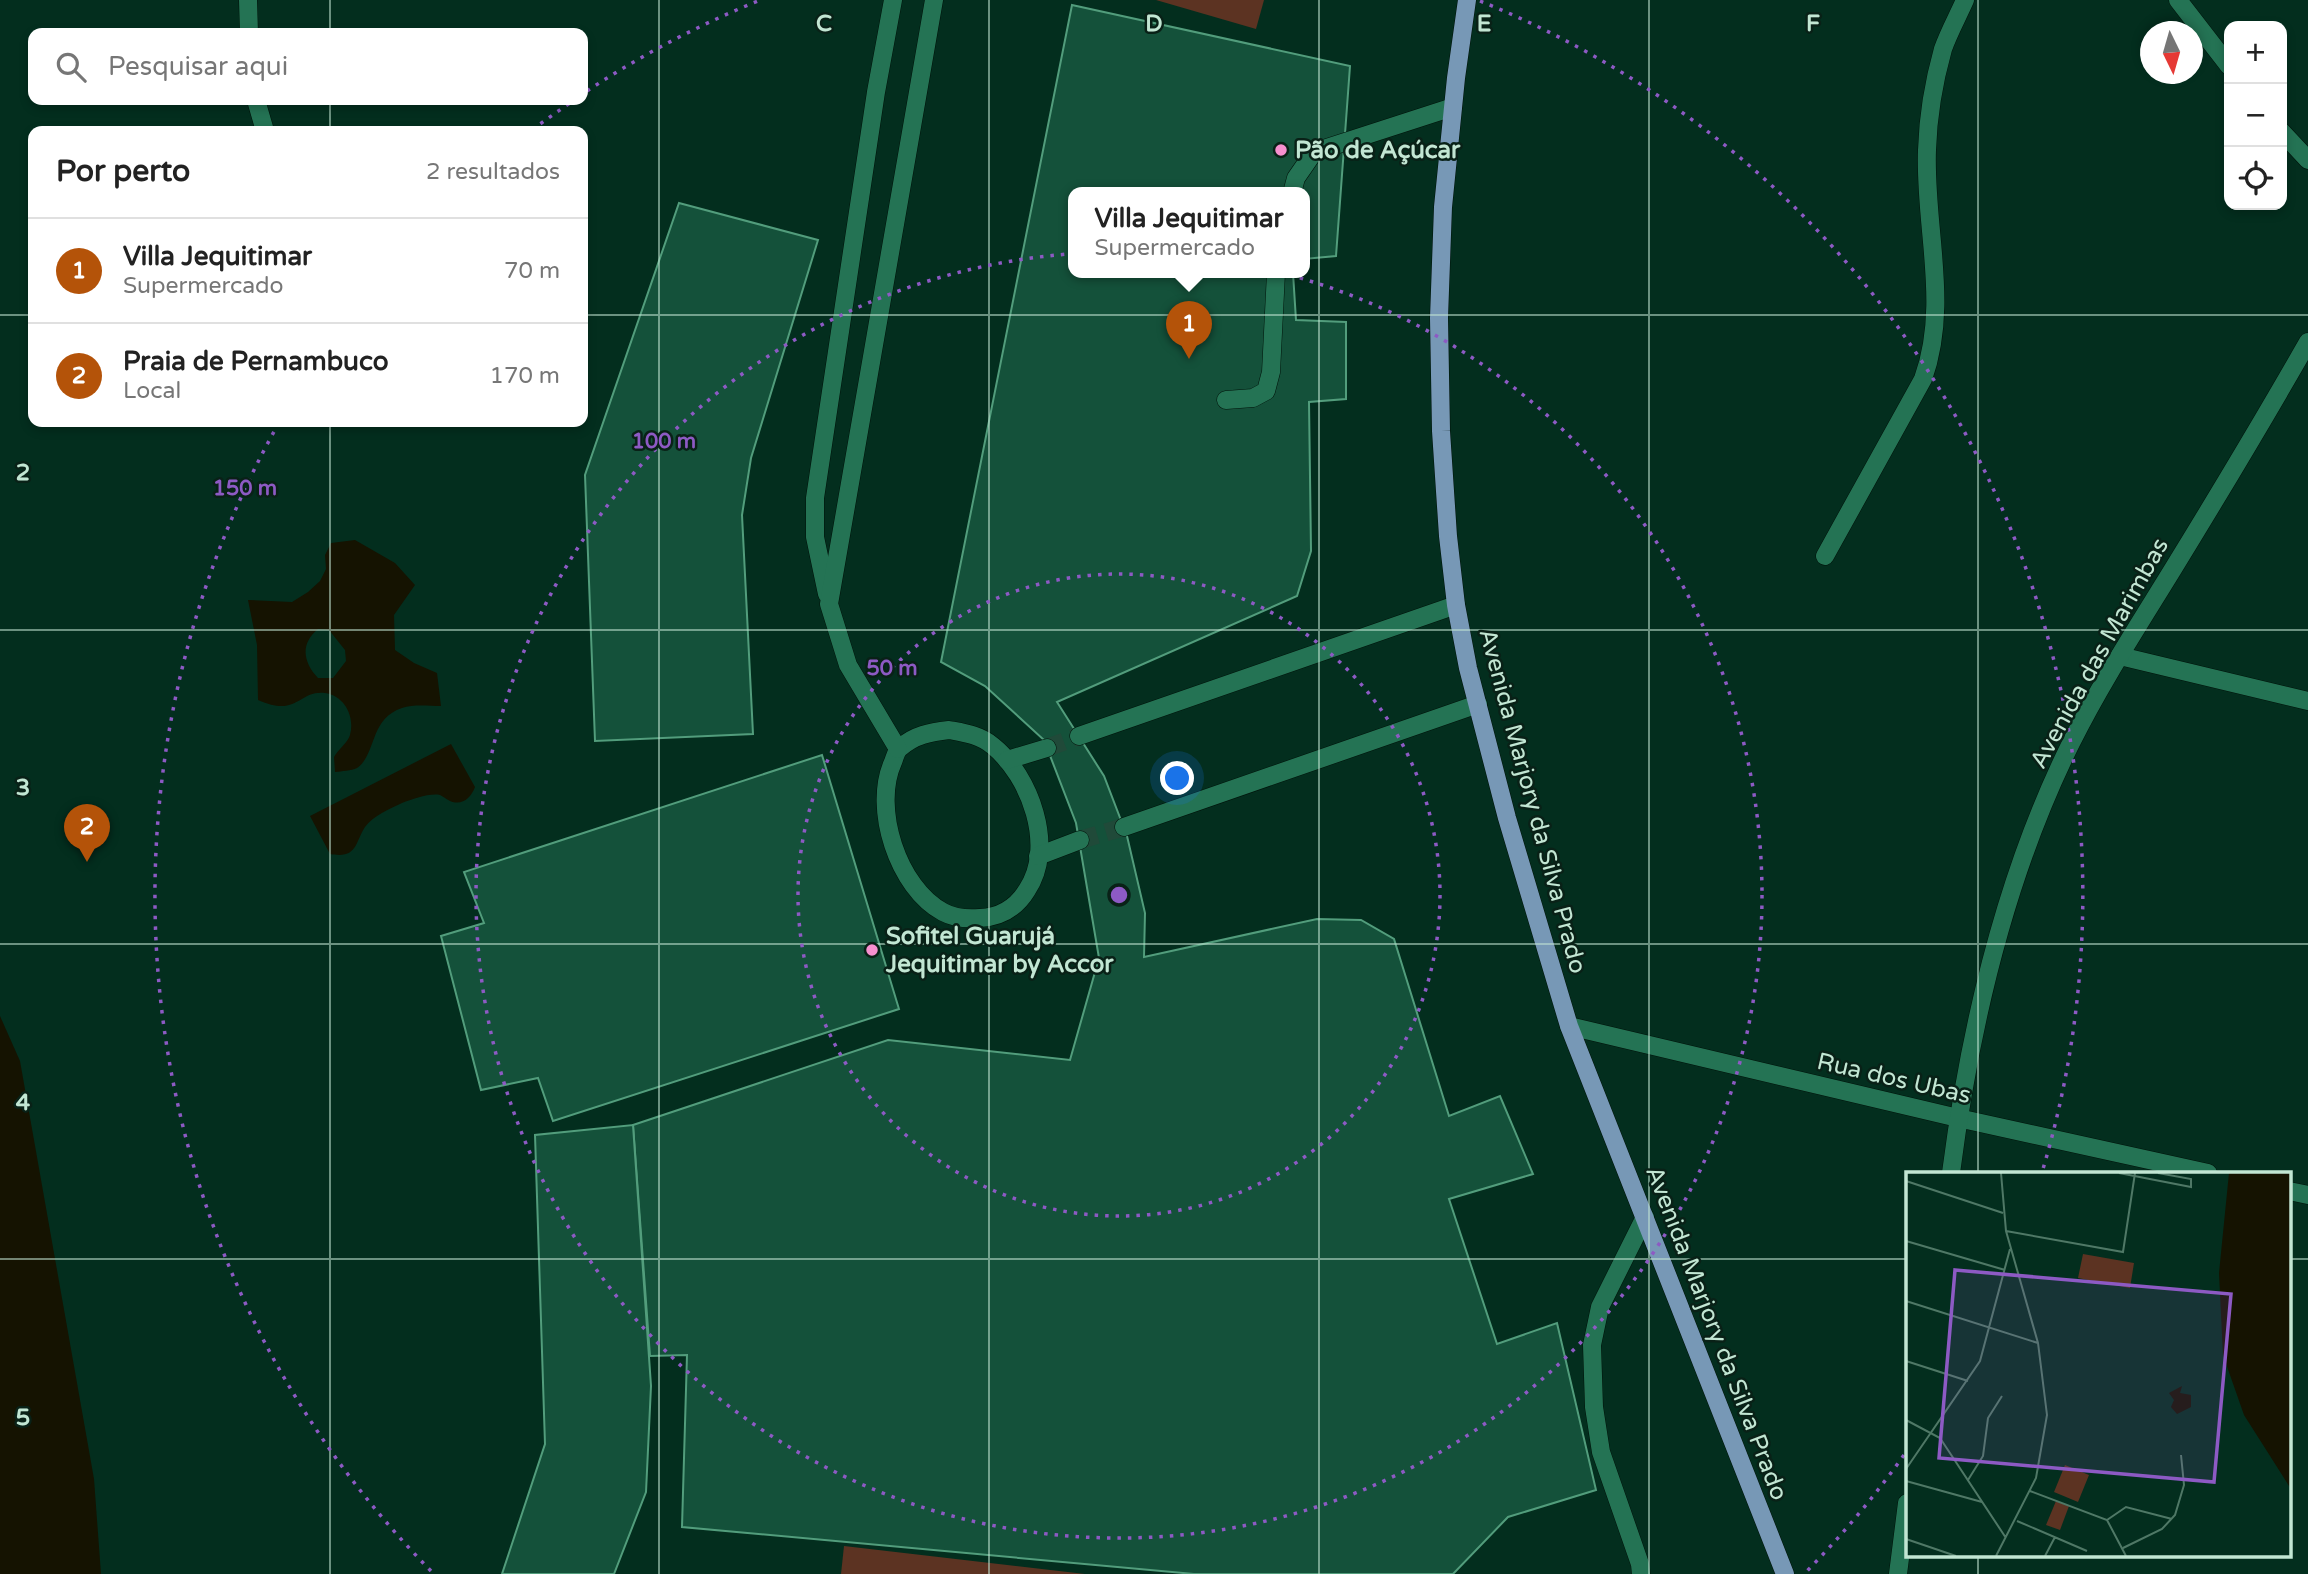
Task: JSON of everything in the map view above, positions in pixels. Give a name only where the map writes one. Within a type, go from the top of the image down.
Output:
[{"type":"main road","name":"Avenida Marjory da Silva Prado","points":[[1467,0],[1443,207],[1439,318],[1441,431],[1456,605],[1468,668],[1507,818],[1569,1026],[1785,1574]]},
{"type":"street","points":[[248,0],[249,28]]},
{"type":"street","points":[[892,0],[815,498],[815,537],[829,604],[848,665],[898,749]]},
{"type":"street","points":[[829,604],[934,0]]},
{"type":"street","points":[[1825,556],[1923,379],[1930,361],[1935,337],[1936,293],[1927,150],[1933,101],[1944,48],[1965,0]]},
{"type":"street","points":[[2178,0],[2224,60]]},
{"type":"street","points":[[257,105],[264,126]]},
{"type":"street","points":[[1294,187],[1296,178],[1314,152],[1453,107]]},
{"type":"street","points":[[2287,137],[2308,160]]},
{"type":"street","points":[[1226,400],[1253,398],[1266,391],[1271,372],[1276,278]]},
{"type":"street","name":"Avenida das Marimbas","points":[[1951,1172],[1958,1118],[1977,1020],[2000,930],[2031,832],[2071,743],[2120,656],[2253,438],[2308,342]]},
{"type":"street","points":[[1079,736],[1456,605]]},
{"type":"street","points":[[2120,656],[2308,701]]},
{"type":"street","points":[[1124,827],[1478,704]]},
{"type":"street","points":[[949,730],[973,734],[992,745],[1007,760],[1023,781],[1031,799],[1037,827],[1038,856],[1032,883],[1017,905],[992,918],[966,919],[944,913],[919,892],[904,871],[895,850],[887,818],[887,773],[898,749],[923,733],[949,730]]},
{"type":"street","points":[[1007,760],[1047,748]]},
{"type":"street","points":[[1038,856],[1080,840]]},
{"type":"street","name":"Rua dos Ubas","points":[[1569,1026],[1958,1118],[2203,1172]]},
{"type":"street","points":[[2290,1191],[2308,1195]]},
{"type":"street","points":[[1641,1574],[1640,1563],[1601,1452],[1594,1407],[1592,1345],[1600,1307],[1645,1217]]},
{"type":"street","points":[[1898,1574],[1906,1511]]},
{"type":"shaded area","points":[[1156,0],[1264,0],[1256,29]]},
{"type":"shaded area","points":[[355,540],[395,563],[415,585],[394,615],[395,650],[414,663],[437,673],[441,706],[411,706],[391,713],[379,728],[363,762],[355,769],[335,772],[334,757],[350,735],[351,721],[347,708],[338,698],[325,693],[309,695],[282,706],[258,700],[257,645],[248,600],[292,602],[308,592],[320,581],[326,569],[325,555],[331,543]],"holes":[[[318,629],[329,630],[345,650],[346,661],[333,678],[318,678],[309,666],[306,647]]]},
{"type":"shaded area","points":[[451,744],[475,787],[468,798],[462,802],[454,802],[440,795],[431,795],[402,803],[373,819],[365,827],[351,852],[330,854],[310,816]]},
{"type":"shaded area","points":[[0,1016],[20,1061],[94,1479],[101,1574],[0,1574]]},
{"type":"shaded area","points":[[844,1546],[1085,1574],[841,1574]]},
{"type":"building","points":[[1072,5],[1350,66],[1336,256],[1310,258],[1310,187],[1068,187],[1068,278],[1293,278],[1296,320],[1346,322],[1346,399],[1309,402],[1311,551],[1297,596],[1057,702],[1104,776],[1127,836],[1145,913],[1144,957],[1317,919],[1361,920],[1394,939],[1449,1116],[1500,1096],[1533,1174],[1449,1199],[1497,1344],[1557,1323],[1596,1490],[1508,1517],[1453,1574],[1194,1574],[682,1527],[687,1355],[650,1356],[633,1125],[888,1040],[1070,1060],[1099,958],[1076,823],[1044,740],[985,686],[941,662]]},
{"type":"building","points":[[679,203],[818,240],[751,458],[742,515],[753,734],[595,741],[585,475]]},
{"type":"building","points":[[822,755],[899,1009],[553,1121],[538,1078],[481,1090],[441,936],[484,923],[464,872]]},
{"type":"building","points":[[633,1125],[651,1386],[646,1492],[614,1574],[502,1574],[545,1444],[535,1135]]},
{"type":"tunnel","points":[[1047,748],[1079,736]]},
{"type":"tunnel","points":[[1080,840],[1124,827]]},
{"type":"place","name":"Pão de Açúcar","points":[[1281,150]]},
{"type":"place","name":"Villa Jequitimar","points":[[1189,359]]},
{"type":"place","name":"Praia de Pernambuco","points":[[87,862]]},
{"type":"place","name":"Sofitel Guarujá Jequitimar by Accor","points":[[872,950]]}]
